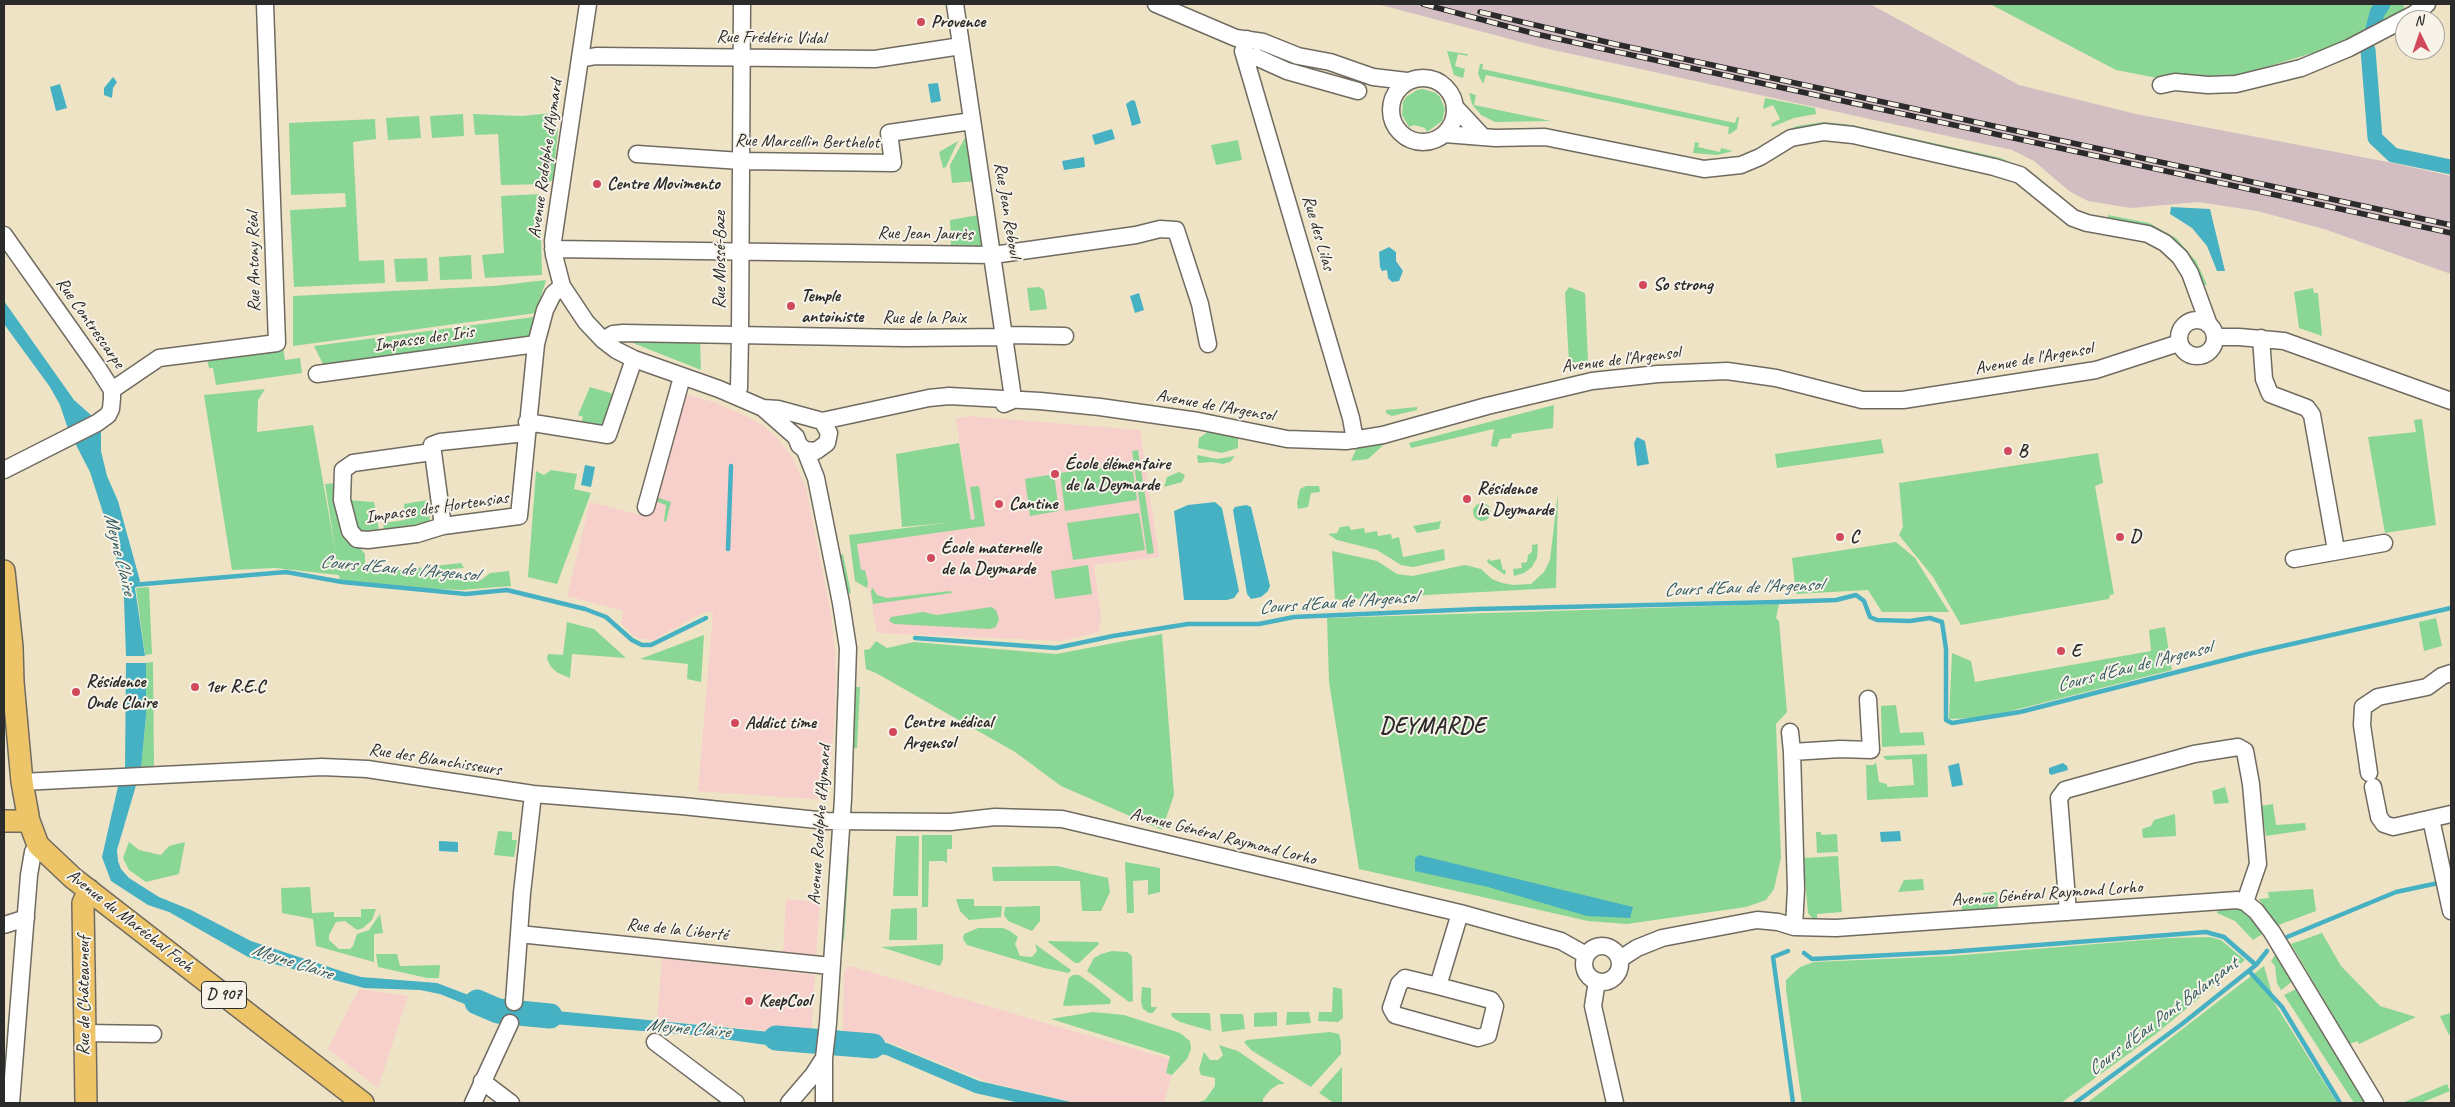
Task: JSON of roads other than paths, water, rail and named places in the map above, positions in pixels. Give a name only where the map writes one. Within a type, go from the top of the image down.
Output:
[{"type":"main road","name":"D 907","points":[[4,571],[12,647],[13,682],[22,782],[29,821]]},
{"type":"main road","points":[[4,821],[29,821]]},
{"type":"main road","name":"Avenue du Maréchal Foch","points":[[29,821],[38,844],[53,861],[363,1103]]},
{"type":"main road","name":"Rue de Châteauneuf","points":[[86,1103],[83,903],[89,890]]},
{"type":"street","name":"Rue Antony Réal","points":[[112,390],[159,358],[277,343],[264,4]]},
{"type":"street","name":"Avenue Rodolphe d'Aymard","points":[[588,4],[559,195],[553,249],[562,286],[581,316],[603,340],[634,359],[736,395],[763,408],[807,445],[816,478],[838,584],[848,648],[842,821],[824,1058],[825,1096]]},
{"type":"street","name":"Rue Mossé-Baze","points":[[736,395],[739,388],[740,334],[742,4]]},
{"type":"street","name":"Rue Jean Reboul","points":[[955,4],[1005,337],[1012,399]]},
{"type":"street","points":[[1156,4],[1225,34],[1263,42],[1298,56],[1330,62],[1373,77],[1408,82],[1426,77],[1442,83],[1452,94],[1456,108],[1483,137]]},
{"type":"street","points":[[2161,85],[2175,82],[2208,85],[2236,84],[2301,68],[2349,48],[2414,14],[2428,4]]},
{"type":"street","name":"Rue des Lilas","points":[[1247,39],[1243,47],[1245,57],[1351,418],[1355,440]]},
{"type":"street","name":"Rue Frédéric Vidal","points":[[580,59],[596,56],[875,59],[961,46]]},
{"type":"street","points":[[1245,57],[1256,57],[1287,71],[1358,91]]},
{"type":"street","points":[[1373,77],[1392,101]]},
{"type":"street","points":[[1408,82],[1395,94],[1392,101],[1393,122],[1406,137],[1426,142],[1445,134],[1495,138],[1545,137],[1704,169],[1741,165],[1760,157],[1791,138],[1824,132],[1853,135],[2020,175],[2073,218],[2087,223],[2148,234],[2165,242],[2180,257],[2190,273],[2198,292],[2212,331],[2211,349],[2201,356],[2195,356],[2186,352],[2179,343],[2180,332],[2191,315],[2198,292]]},
{"type":"street","points":[[1445,134],[1451,126],[1456,108]]},
{"type":"street","name":"Rue Marcellin Berthelot","points":[[637,154],[741,161],[893,163],[890,133],[972,121]]},
{"type":"street","name":"Rue Jean Jaurès","points":[[553,249],[993,255],[1136,235],[1160,229],[1176,230],[1200,304],[1208,344]]},
{"type":"street","name":"Rue Contrescarpe","points":[[4,235],[112,390],[111,409],[108,415],[70,437],[4,470]]},
{"type":"street","name":"Impasse des Hortensias","points":[[432,452],[353,463],[343,470],[341,484],[347,519],[350,531],[357,539],[417,534],[443,526],[519,516],[536,344],[545,310],[553,294],[562,286]]},
{"type":"street","points":[[2186,324],[2196,320],[2212,331],[2300,346],[2451,401]]},
{"type":"street","name":"Rue de la Paix","points":[[603,340],[613,334],[623,333],[905,338],[1005,337],[1010,335],[1065,336]]},
{"type":"street","points":[[2261,338],[2264,378],[2270,394],[2306,408],[2312,416],[2336,550]]},
{"type":"street","name":"Avenue de l'Argensol","points":[[820,424],[929,398],[967,397],[1067,404],[1198,421],[1287,439],[1323,442],[1383,436],[1487,406],[1592,381],[1658,374],[1727,371],[1776,378],[1862,400],[1904,400],[2091,371],[2179,343]]},
{"type":"street","name":"Impasse des Iris","points":[[317,374],[536,344]]},
{"type":"street","points":[[443,526],[432,445],[527,427],[608,436],[634,359]]},
{"type":"street","points":[[646,507],[682,376]]},
{"type":"street","name":"Avenue de l'Argensol","points":[[967,397],[989,405],[1035,410],[1067,404]]},
{"type":"street","points":[[989,405],[1009,403],[1012,399]]},
{"type":"street","name":"Avenue Rodolphe d'Aymard","points":[[763,408],[778,408],[820,424]]},
{"type":"street","points":[[820,424],[827,443],[807,445],[799,425],[820,424]]},
{"type":"street","points":[[2294,559],[2336,550],[2384,543]]},
{"type":"street","points":[[2451,673],[2442,676],[2427,687],[2378,697],[2363,707],[2362,725],[2379,817],[2384,824],[2393,827],[2451,814]]},
{"type":"street","points":[[1792,752],[1840,749],[1871,750],[1868,699]]},
{"type":"street","points":[[1790,732],[1796,898],[1794,927]]},
{"type":"street","points":[[2068,912],[2059,798],[2065,790],[2194,754],[2238,747],[2245,751],[2251,784],[2258,864],[2245,902],[2256,911],[2272,932],[2374,1103]]},
{"type":"street","name":"Rue des Blanchisseurs","points":[[22,782],[322,767],[367,769],[533,794],[842,821]]},
{"type":"street","points":[[514,1002],[533,794]]},
{"type":"street","name":"Avenue Général Raymond Lorho","points":[[842,821],[950,822],[995,817],[1062,819],[1460,913],[1561,941],[1586,955]]},
{"type":"street","points":[[2431,819],[2451,911]]},
{"type":"street","points":[[12,1103],[10,1032],[26,918],[31,861],[38,844]]},
{"type":"street","name":"Avenue Général Raymond Lorho","points":[[1620,959],[1652,941],[1695,930],[1757,920],[1778,922],[1794,927],[1836,928],[2224,900],[2245,902]]},
{"type":"street","points":[[1438,986],[1460,913]]},
{"type":"street","points":[[4,925],[26,918]]},
{"type":"street","name":"Rue de la Liberté","points":[[519,934],[832,966]]},
{"type":"street","points":[[1601,946],[1613,949],[1620,959],[1621,964],[1617,975],[1608,981],[1597,981],[1585,970],[1586,955],[1595,947],[1601,946]]},
{"type":"street","points":[[1405,978],[1438,986],[1491,1000],[1495,1006],[1488,1035],[1478,1038],[1395,1016],[1391,1008],[1399,984],[1405,978]]},
{"type":"street","points":[[1597,981],[1593,1006],[1615,1103]]},
{"type":"street","points":[[473,1103],[510,1023]]},
{"type":"street","points":[[84,1033],[153,1034]]},
{"type":"street","points":[[655,1042],[736,1103]]},
{"type":"street","points":[[788,1103],[813,1075],[824,1058]]},
{"type":"street","name":"Avenue Rodolphe d'Aymard","points":[[813,1075],[825,1096]]},
{"type":"street","points":[[482,1081],[511,1103]]},
{"type":"water","points":[[113,77],[117,82],[113,88],[112,98],[104,95],[104,88]]},
{"type":"water","points":[[938,83],[941,101],[931,103],[928,84]]},
{"type":"water","points":[[60,84],[67,108],[56,111],[50,87]]},
{"type":"water","points":[[1132,100],[1135,101],[1141,123],[1132,126],[1126,104]]},
{"type":"water","points":[[1112,129],[1115,139],[1095,145],[1092,135]]},
{"type":"water","points":[[1084,157],[1085,167],[1064,170],[1062,161]]},
{"type":"water","points":[[2171,207],[2210,209],[2225,271],[2217,271],[2207,246],[2192,228],[2170,214]]},
{"type":"water","points":[[1389,247],[1396,252],[1396,261],[1403,271],[1399,281],[1392,282],[1388,278],[1387,270],[1382,271],[1380,267],[1379,252]]},
{"type":"water","points":[[1139,293],[1144,310],[1135,313],[1130,296]]},
{"type":"water","points":[[4,301],[74,400],[92,416],[68,429],[60,405],[50,387],[4,324]]},
{"type":"water","points":[[101,431],[101,451],[107,476],[118,501],[140,581],[135,588],[145,656],[126,656],[124,599],[115,550],[90,472],[75,443]]},
{"type":"water","points":[[1637,437],[1645,441],[1649,464],[1637,466],[1634,443]]},
{"type":"water","points":[[585,465],[595,467],[591,487],[581,485]]},
{"type":"water","points":[[1215,502],[1222,508],[1239,591],[1234,598],[1227,600],[1184,600],[1174,511],[1188,505]]},
{"type":"water","points":[[1246,505],[1251,507],[1270,586],[1268,591],[1261,597],[1251,599],[1247,594],[1233,510],[1235,507]]},
{"type":"water","points":[[126,663],[146,663],[146,716],[141,769],[125,769]]},
{"type":"water","points":[[1959,763],[1963,785],[1952,787],[1948,766]]},
{"type":"water","points":[[2063,763],[2067,766],[2068,770],[2051,775],[2049,773],[2049,768]]},
{"type":"water","points":[[119,782],[137,782],[117,850],[118,861],[121,869],[129,878],[159,897],[191,910],[251,941],[344,972],[361,977],[437,983],[500,1007],[510,1006],[508,1019],[499,1018],[440,994],[420,990],[364,988],[248,957],[169,912],[148,905],[111,881],[102,857]]},
{"type":"water","points":[[1900,831],[1901,841],[1881,842],[1880,832]]},
{"type":"water","points":[[439,841],[458,842],[458,852],[439,851]]},
{"type":"water","points":[[1419,855],[1633,907],[1630,918],[1587,916],[1488,887],[1415,871],[1415,858]]},
{"type":"water","points":[[516,1007],[811,1036],[810,1051],[694,1035],[514,1021]]},
{"type":"water","points":[[841,1036],[887,1043],[979,1081],[1075,1103],[1020,1103],[975,1093],[886,1055],[840,1049]]},
{"type":"waterway","points":[[2373,29],[2377,13],[2383,4]]},
{"type":"waterway","points":[[2368,50],[2375,138],[2393,155],[2451,167]]},
{"type":"waterway","points":[[728,549],[731,466]]},
{"type":"waterway","name":"Cours d'Eau de l'Argensol","points":[[132,585],[286,572],[342,582],[466,594],[507,590],[585,609],[606,617],[632,640],[642,645],[651,645],[706,618]]},
{"type":"waterway","name":"Cours d'Eau de l'Argensol","points":[[915,638],[1056,648],[1113,636],[1188,624],[1259,624],[1294,617],[1477,609],[1836,600],[1856,595],[1864,601],[1870,617],[1877,620],[1910,621],[1930,618],[1942,622],[1946,649],[1946,720],[1952,723],[2020,712],[2252,653],[2451,608]]},
{"type":"waterway","name":"Cours d'Eau Pont Balançant","points":[[2287,937],[2396,892],[2443,882]]},
{"type":"waterway","points":[[1804,953],[1812,959],[1948,952],[2206,932],[2224,937],[2256,965]]},
{"type":"waterway","points":[[1788,951],[1773,957],[1793,1103]]},
{"type":"waterway","name":"Cours d'Eau Pont Balançant","points":[[2075,1103],[2182,1024],[2256,965],[2267,951]]},
{"type":"waterway","points":[[2249,971],[2282,1007],[2340,1103]]},
{"type":"waterway","name":"Meyne Claire","points":[[477,1002],[498,1011],[550,1016]]},
{"type":"waterway","name":"Meyne Claire","points":[[776,1038],[873,1046]]},
{"type":"railway","points":[[1423,4],[1536,34],[2451,233]]},
{"type":"railway","points":[[1480,12],[1615,44],[2451,225]]},
{"type":"place","name":"Provence","points":[[921,22]]},
{"type":"place","name":"Centre Movimento","points":[[597,184]]},
{"type":"place","name":"So strong","points":[[1643,285]]},
{"type":"place","name":"Temple antoiniste","points":[[791,306]]},
{"type":"place","name":"B","points":[[2008,451]]},
{"type":"place","name":"École élémentaire de la Deymarde","points":[[1055,474]]},
{"type":"place","name":"Résidence la Deymarde","points":[[1467,499]]},
{"type":"place","name":"Cantine","points":[[999,504]]},
{"type":"place","name":"C","points":[[1840,537]]},
{"type":"place","name":"D","points":[[2120,537]]},
{"type":"place","name":"École maternelle de la Deymarde","points":[[931,558]]},
{"type":"place","name":"E","points":[[2061,651]]},
{"type":"place","name":"1er R.E.C","points":[[195,687]]},
{"type":"place","name":"Résidence Onde Claire","points":[[76,692]]},
{"type":"place","name":"Addict time","points":[[735,723]]},
{"type":"place","name":"Centre médical Argensol","points":[[893,732]]},
{"type":"place","name":"KeepCool","points":[[749,1001]]},
{"type":"district","name":"DEYMARDE","points":[[1433,727]]}]
